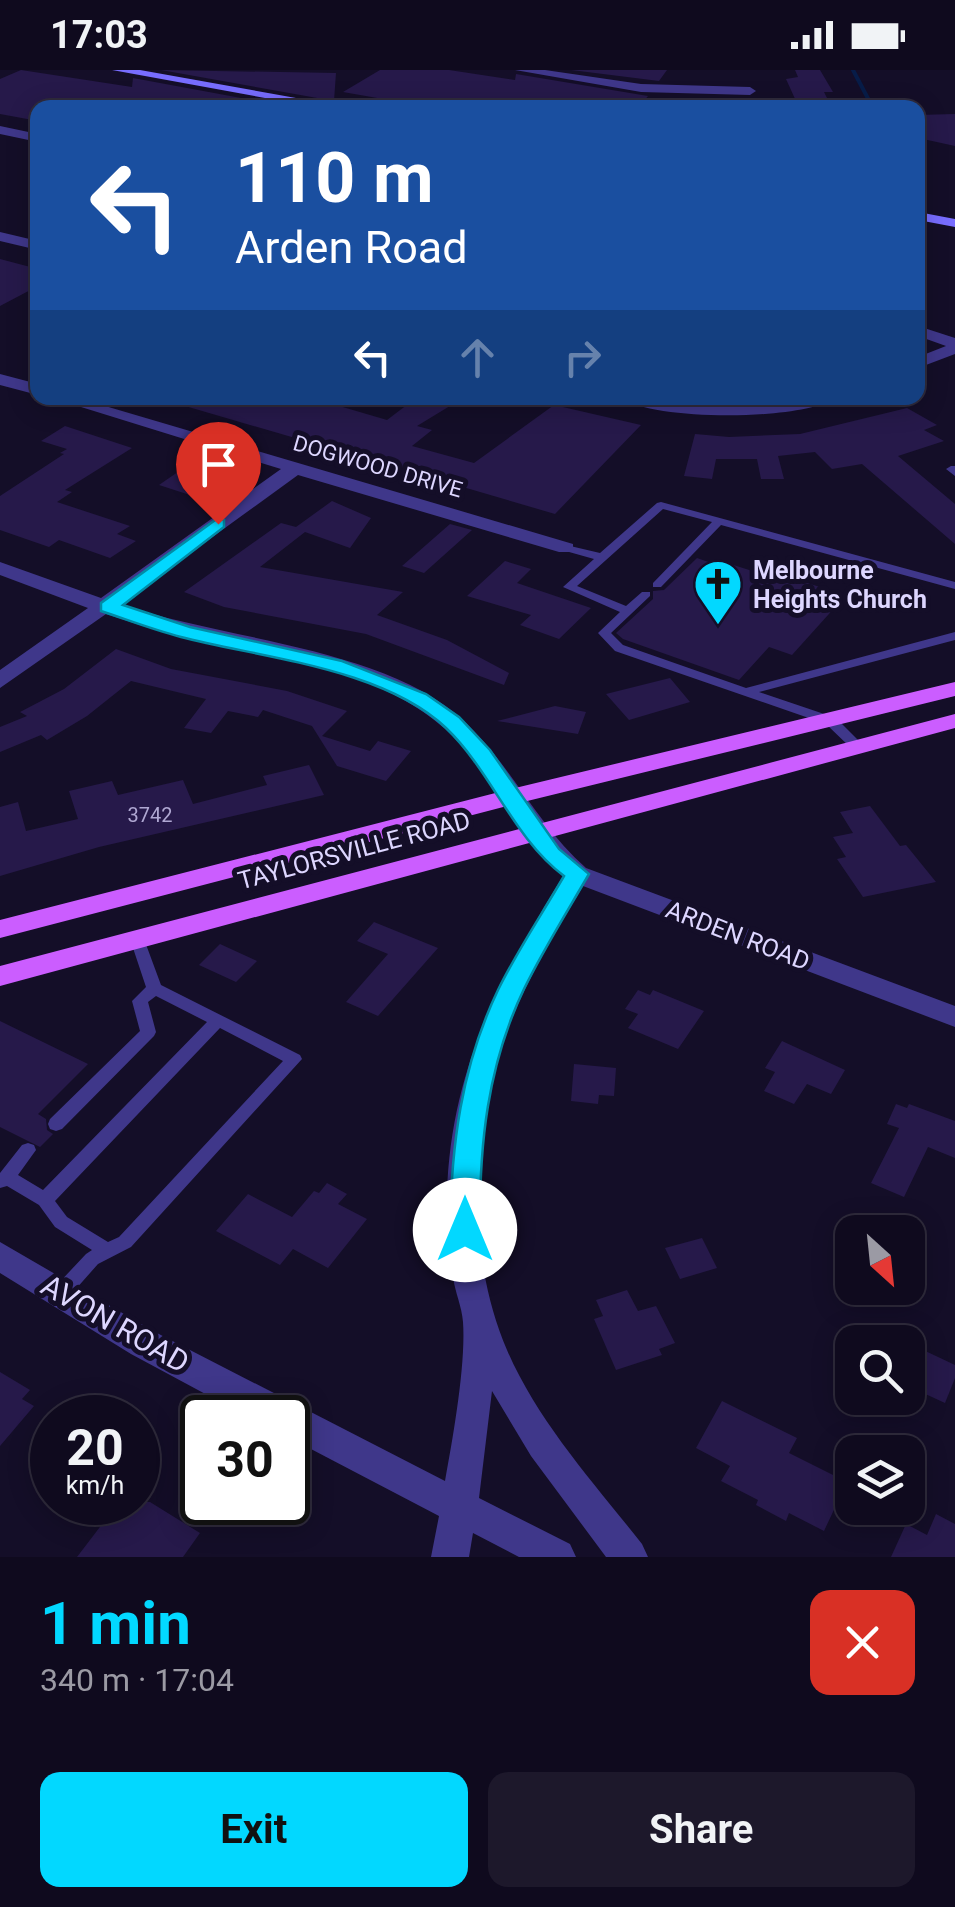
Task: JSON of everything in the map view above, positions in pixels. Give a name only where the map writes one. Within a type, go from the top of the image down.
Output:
[{"type":"main road","name":"TAYLORSVILLE ROAD","points":[[0,929],[511,797],[955,689]]},
{"type":"main road","name":"TAYLORSVILLE ROAD","points":[[0,976],[955,721]]},
{"type":"street","points":[[118,70],[298,100]]},
{"type":"street","points":[[521,70],[641,88],[750,91]]},
{"type":"street","points":[[742,70],[754,100]]},
{"type":"street","points":[[0,130],[30,136]]},
{"type":"street","points":[[925,217],[955,223]]},
{"type":"street","points":[[0,236],[30,244]]},
{"type":"street","points":[[925,334],[955,345]]},
{"type":"street","points":[[925,360],[955,345]]},
{"type":"street","points":[[0,379],[30,388]]},
{"type":"street","name":"DOGWOOD DRIVE","points":[[84,405],[566,548]]},
{"type":"street","points":[[670,405],[732,410],[790,405]]},
{"type":"street","points":[[0,681],[108,607],[295,468]]},
{"type":"street","name":"ARDEN ROAD","points":[[0,568],[185,632],[335,665],[393,686],[451,722],[482,755],[550,854],[577,874],[955,1016]]},
{"type":"street","points":[[450,1557],[471,1440],[479,1321],[465,1230],[465,1156],[474,1096],[512,988],[577,874]]},
{"type":"street","name":"AVON ROAD","points":[[0,1256],[143,1343],[242,1395]]},
{"type":"street","points":[[479,1321],[504,1377],[541,1439],[629,1557]]},
{"type":"street","name":"AVON ROAD","points":[[310,1431],[557,1557]]},
{"type":"lane","points":[[627,610],[569,588],[658,506],[665,505],[955,586]]},
{"type":"lane","points":[[720,520],[604,633],[619,648],[831,720],[858,746]]},
{"type":"lane","points":[[566,548],[601,558]]},
{"type":"lane","points":[[746,692],[955,636]]},
{"type":"lane","points":[[61,1293],[92,1260],[125,1242],[294,1058],[154,988],[137,939]]},
{"type":"lane","points":[[56,1124],[138,1043],[149,1027],[140,1000],[154,988]]},
{"type":"lane","points":[[45,1200],[218,1020]]},
{"type":"lane","points":[[28,1150],[3,1179],[45,1200],[61,1222],[108,1251]]},
{"type":"building","points":[[21,70],[132,87],[133,78],[253,100],[30,100],[30,120],[0,114],[0,79]]},
{"type":"building","points":[[161,70],[336,73],[334,100]]},
{"type":"building","points":[[380,70],[449,70],[515,80],[516,74],[648,96],[645,100],[388,100],[343,92]]},
{"type":"building","points":[[571,70],[667,70],[659,81]]},
{"type":"building","points":[[795,70],[820,70],[833,92],[824,92],[827,98],[823,100],[796,100],[786,79],[798,77]]},
{"type":"building","points":[[955,114],[955,146],[925,139],[925,115]]},
{"type":"building","points":[[0,259],[30,267],[30,290],[0,306]]},
{"type":"building","points":[[182,405],[336,405],[387,420],[407,405],[452,405],[417,426],[432,430],[412,446],[474,463],[554,405],[641,425],[555,514]]},
{"type":"building","points":[[907,408],[937,425],[924,430],[944,441],[898,456],[955,504],[955,544],[862,464],[832,469],[815,452],[778,456],[784,479],[761,479],[757,459],[716,459],[712,479],[684,476],[695,434],[800,434]]},
{"type":"building","points":[[65,426],[132,448],[65,490],[72,492],[57,502],[130,526],[117,534],[136,541],[110,558],[59,540],[49,547],[0,530],[0,496],[64,454],[60,453],[67,449],[41,441]]},
{"type":"building","points":[[185,467],[222,479],[196,497],[159,485]]},
{"type":"building","points":[[332,501],[371,518],[350,548],[305,532],[260,567],[403,592],[377,615],[447,640],[509,673],[504,685],[366,634],[224,607],[184,592],[281,523],[296,527]]},
{"type":"building","points":[[450,524],[472,530],[424,573],[402,566]]},
{"type":"building","name":"Melbourne Heights Church","points":[[697,558],[846,595],[792,655],[769,647],[739,680],[623,639],[616,633],[653,599],[653,591],[664,590]]},
{"type":"building","points":[[505,561],[531,569],[517,583],[591,608],[559,639],[520,625],[531,615],[467,596]]},
{"type":"building","points":[[116,649],[171,669],[287,691],[347,711],[322,736],[370,751],[378,741],[411,751],[386,781],[337,766],[312,726],[263,710],[258,717],[228,711],[211,733],[184,728],[206,699],[131,681],[87,716],[47,740],[41,735],[0,752],[0,727],[27,716],[20,712],[64,689]]},
{"type":"building","points":[[670,678],[690,702],[629,720],[606,694]]},
{"type":"building","points":[[555,706],[586,712],[578,734],[497,721]]},
{"type":"building","points":[[309,765],[324,795],[99,847],[0,876],[0,807],[18,802],[26,831],[78,819],[69,791],[112,781],[118,795],[183,780],[193,804],[267,785],[263,776]]},
{"type":"building","points":[[870,806],[900,846],[906,845],[936,882],[863,897],[837,859],[846,857],[833,837],[853,833],[840,812]]},
{"type":"building","points":[[374,922],[438,948],[378,1016],[346,1002],[388,954],[357,941]]},
{"type":"building","points":[[220,944],[257,961],[236,982],[199,965]]},
{"type":"building","points":[[638,990],[650,995],[653,990],[704,1011],[678,1049],[628,1028],[638,1014],[625,1009]]},
{"type":"building","points":[[0,1021],[88,1064],[38,1114],[46,1119],[47,1130],[53,1134],[40,1147],[0,1127]]},
{"type":"building","points":[[782,1041],[845,1070],[831,1094],[807,1084],[794,1104],[764,1091],[775,1072],[765,1068]]},
{"type":"building","points":[[574,1064],[616,1068],[614,1096],[599,1095],[598,1104],[571,1101]]},
{"type":"building","points":[[896,1104],[907,1108],[909,1104],[955,1121],[955,1158],[928,1147],[904,1197],[871,1183],[899,1128],[887,1124]]},
{"type":"building","points":[[327,1183],[347,1194],[338,1204],[367,1219],[328,1268],[293,1249],[280,1265],[216,1231],[248,1194],[292,1217],[314,1191],[319,1193]]},
{"type":"building","points":[[702,1238],[717,1268],[680,1279],[665,1248]]},
{"type":"building","points":[[627,1290],[638,1311],[656,1306],[675,1343],[659,1349],[662,1355],[616,1370],[594,1319],[603,1316],[596,1300]]},
{"type":"building","points":[[925,1351],[955,1365],[955,1378],[945,1403],[925,1394]]},
{"type":"building","points":[[0,1372],[30,1390],[22,1399],[30,1404],[30,1411],[0,1446]]},
{"type":"building","points":[[722,1401],[797,1438],[789,1453],[835,1476],[835,1508],[824,1531],[789,1513],[786,1521],[756,1505],[758,1500],[721,1481],[730,1466],[696,1448]]},
{"type":"building","points":[[160,1508],[180,1521],[180,1525],[200,1533],[183,1557],[77,1557],[101,1525],[160,1525]]},
{"type":"building","points":[[936,1514],[955,1524],[955,1557],[891,1557],[906,1525],[927,1535]]},
{"type":"waterway","points":[[853,70],[869,100]]},
{"type":"place","name":"Melbourne Heights Church","points":[[718,626]]},
{"type":"route","points":[[218,524],[108,607],[185,632],[335,665],[418,698],[451,722],[482,755],[550,854],[577,874],[498,1018],[474,1096],[465,1156],[465,1230]]}]
